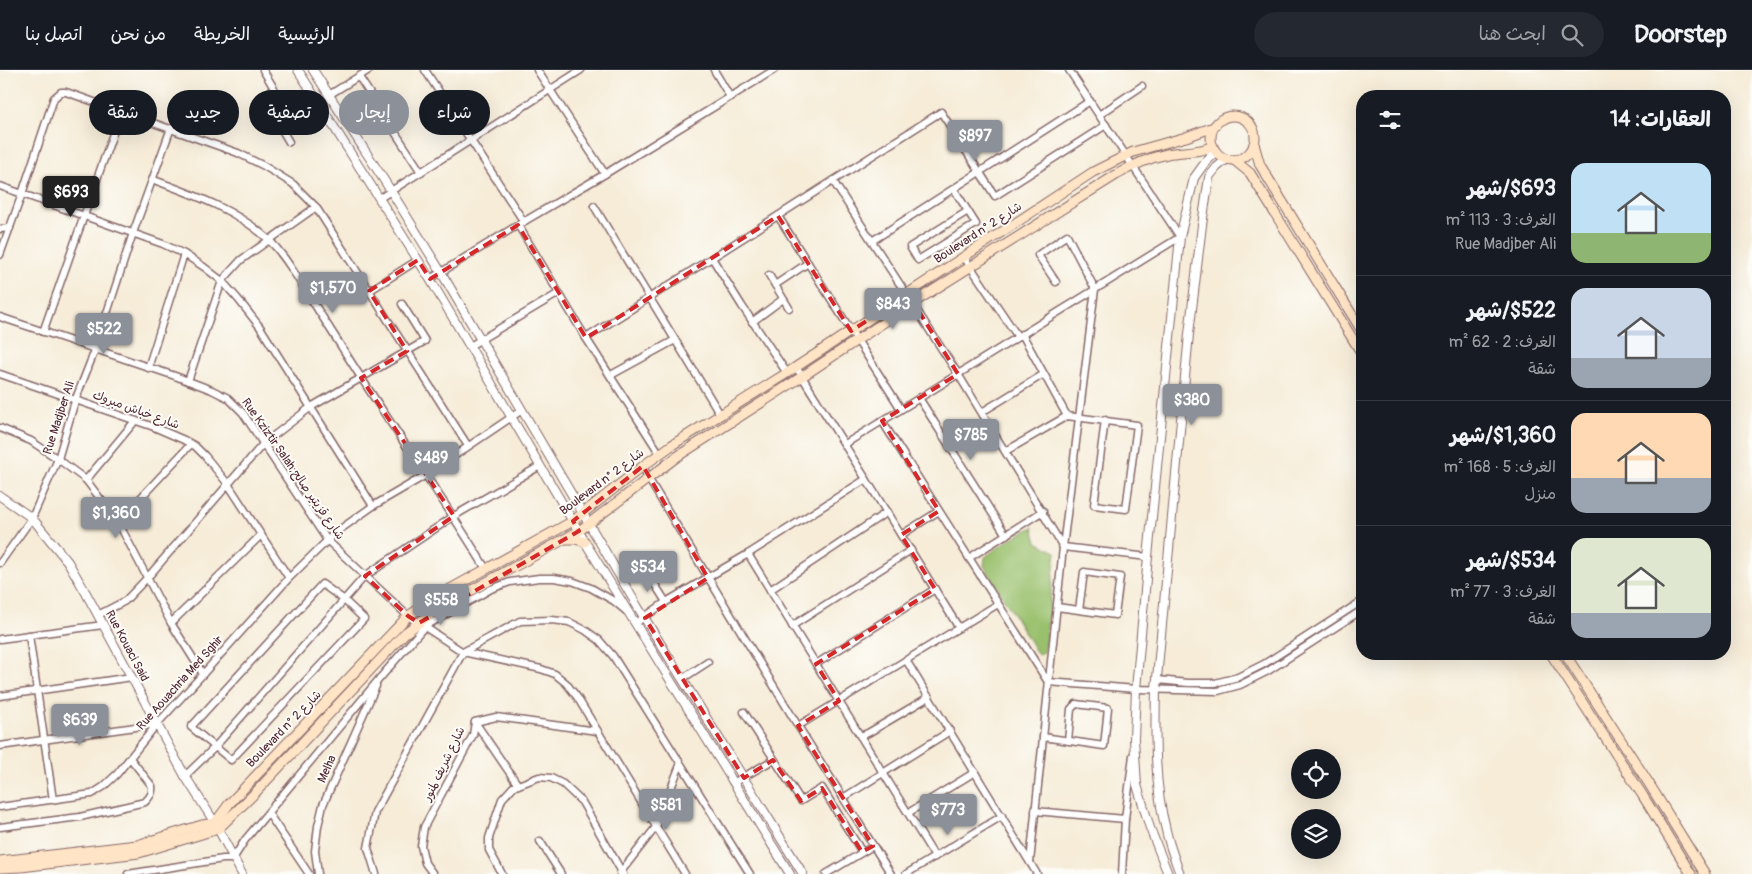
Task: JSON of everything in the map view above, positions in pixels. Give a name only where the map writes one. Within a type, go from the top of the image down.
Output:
[{"type":"main road","points":[[1356,321],[1260,165],[1254,144],[1255,133],[1252,126],[1247,120],[1240,117],[1225,117],[1214,127],[1212,134],[1215,149],[1250,173],[1356,344]]},
{"type":"main road","name":"Boulevard n° شارع 2","points":[[217,826],[229,804],[408,616],[443,593],[573,521],[660,454],[1048,204],[1093,172],[1126,155],[1150,146],[1186,137],[1214,127]]},
{"type":"main road","points":[[1231,160],[1247,155],[1254,144]]},
{"type":"main road","name":"Boulevard n° شارع 2","points":[[0,868],[139,852],[217,826],[254,794],[405,633],[422,625],[456,599],[567,539],[678,456],[913,303],[1133,165],[1166,154],[1215,149]]},
{"type":"main road","points":[[567,539],[585,542]]},
{"type":"main road","points":[[1555,660],[1643,796],[1690,874]]},
{"type":"main road","points":[[1569,660],[1705,874]]},
{"type":"main road","points":[[0,861],[137,845],[202,825],[217,826]]},
{"type":"street","points":[[263,70],[287,110],[275,118],[290,142]]},
{"type":"street","points":[[298,70],[311,90]]},
{"type":"street","points":[[313,70],[326,90]]},
{"type":"street","points":[[369,70],[329,95],[442,272],[582,515],[803,874]]},
{"type":"street","points":[[425,70],[471,140],[521,223],[586,338],[660,454]]},
{"type":"street","points":[[537,70],[605,174]]},
{"type":"street","points":[[380,198],[581,70]]},
{"type":"street","points":[[714,70],[730,97]]},
{"type":"street","points":[[430,279],[774,70]]},
{"type":"street","points":[[1069,70],[1180,237]]},
{"type":"street","points":[[359,77],[421,172]]},
{"type":"street","points":[[1099,115],[1142,86]]},
{"type":"street","points":[[0,255],[54,98],[58,94],[66,92],[89,100]]},
{"type":"street","points":[[872,241],[1090,101]]},
{"type":"street","points":[[329,112],[337,106]]},
{"type":"street","points":[[586,338],[941,112],[995,196],[1106,125]]},
{"type":"street","points":[[329,119],[430,279],[585,542],[790,874]]},
{"type":"street","points":[[43,332],[112,135]]},
{"type":"street","name":"Rue Madjber Ali","points":[[0,563],[32,518],[58,459],[75,401],[95,350],[133,233],[154,180],[169,135]]},
{"type":"street","points":[[190,135],[238,153],[264,166],[292,184],[316,207],[468,446]]},
{"type":"street","points":[[1122,874],[1125,819],[1134,738],[1136,689],[1180,237],[1194,178],[1215,149]]},
{"type":"street","points":[[1180,874],[1166,830],[1159,789],[1155,722],[1156,689],[1202,225],[1209,177],[1217,167],[1231,160]]},
{"type":"street","points":[[154,180],[201,197],[228,210],[269,240],[287,261],[361,378],[454,516],[486,569]]},
{"type":"street","points":[[833,181],[908,294],[1043,511],[1063,547]]},
{"type":"street","points":[[0,186],[133,233],[184,254],[222,281],[260,327],[374,506]]},
{"type":"street","points":[[954,189],[968,211],[976,224],[918,260],[910,247],[968,211]]},
{"type":"street","points":[[594,206],[720,414]]},
{"type":"street","points":[[188,381],[222,281],[242,260],[316,207]]},
{"type":"street","points":[[778,216],[901,409]]},
{"type":"street","points":[[0,229],[10,228]]},
{"type":"street","points":[[1030,862],[1063,547],[1095,289],[1067,235],[1038,255],[1056,282]]},
{"type":"street","points":[[845,444],[1180,237]]},
{"type":"street","points":[[148,368],[184,254]]},
{"type":"street","points":[[964,257],[1020,336],[1067,416]]},
{"type":"street","points":[[712,258],[752,322],[788,373]]},
{"type":"street","points":[[369,291],[418,260]]},
{"type":"street","points":[[775,285],[808,263]]},
{"type":"street","points":[[769,275],[789,308]]},
{"type":"street","points":[[470,346],[559,293]]},
{"type":"street","points":[[752,322],[783,299]]},
{"type":"street","points":[[98,615],[125,600],[148,577],[263,444],[311,407],[424,341],[402,304]]},
{"type":"street","name":"Rue Kziztir Salah;شارع قزيتير صالح","points":[[0,316],[188,381],[228,398],[243,413],[327,540],[408,616],[463,652]]},
{"type":"street","points":[[611,375],[674,340]]},
{"type":"street","points":[[796,367],[959,628]]},
{"type":"street","name":"شارع خباش مبروك","points":[[0,374],[162,430],[191,444],[205,456],[228,484],[290,578]]},
{"type":"street","points":[[982,412],[1044,374]]},
{"type":"street","points":[[919,398],[1006,535]]},
{"type":"street","name":"Rue Aouachria Med Sghir","points":[[0,807],[92,794],[103,787],[117,774],[157,724],[202,674],[327,540],[374,506],[426,475],[522,410]]},
{"type":"street","points":[[1006,451],[1067,416],[1080,417],[1105,420],[1137,424],[1126,509],[1094,505],[1105,420]]},
{"type":"street","points":[[86,480],[135,421]]},
{"type":"street","points":[[882,421],[1048,682]]},
{"type":"street","points":[[0,428],[31,441],[86,480],[118,522],[171,623],[202,674]]},
{"type":"street","points":[[118,522],[191,444]]},
{"type":"street","points":[[185,776],[214,748],[364,576],[454,516],[540,466]]},
{"type":"street","points":[[643,466],[648,478],[708,578],[891,874]]},
{"type":"street","points":[[636,623],[666,602],[748,554],[866,479]]},
{"type":"street","name":"Rue Kouaci Said","points":[[0,496],[32,518],[68,562],[185,776],[217,826],[242,874]]},
{"type":"street","points":[[901,535],[939,511]]},
{"type":"street","points":[[969,558],[1043,511]]},
{"type":"street","points":[[770,590],[887,512]]},
{"type":"street","points":[[171,623],[261,535]]},
{"type":"street","points":[[1063,547],[1148,558]]},
{"type":"street","points":[[792,626],[911,550]]},
{"type":"street","points":[[748,554],[935,857]]},
{"type":"street","points":[[648,572],[666,602]]},
{"type":"street","points":[[1057,607],[1114,615],[1120,577],[1084,572],[1079,610]]},
{"type":"street","points":[[128,874],[233,859],[245,840],[422,625],[491,589],[510,582],[540,578],[572,581],[592,588],[614,601],[631,616]]},
{"type":"street","points":[[322,584],[343,599],[364,620],[231,760],[214,748],[191,727],[322,584]]},
{"type":"street","points":[[816,664],[935,589]]},
{"type":"street","points":[[798,726],[998,604]]},
{"type":"street","points":[[1158,680],[1215,683],[1238,678],[1264,664],[1356,605]]},
{"type":"street","points":[[1048,682],[1136,689],[1218,692],[1240,685],[1268,671],[1356,614]]},
{"type":"street","points":[[376,874],[368,848],[374,812],[463,652],[520,621],[552,620],[568,622],[585,630],[599,640],[613,656],[750,874]]},
{"type":"street","points":[[0,639],[103,625]]},
{"type":"street","points":[[29,635],[52,800]]},
{"type":"street","points":[[463,652],[541,669],[555,674],[566,683],[577,697],[685,874]]},
{"type":"street","points":[[906,660],[1037,874]]},
{"type":"street","points":[[682,679],[708,662]]},
{"type":"street","points":[[0,696],[132,677]]},
{"type":"street","name":"Melha","points":[[318,874],[315,851],[323,805],[380,678]]},
{"type":"street","points":[[860,736],[930,697]]},
{"type":"street","points":[[1043,737],[1068,741],[1104,746],[1108,708],[1076,704],[1071,709],[1068,741]]},
{"type":"street","points":[[744,712],[800,801],[822,788],[862,852]]},
{"type":"street","name":"شارع شريف لمنور","points":[[433,874],[425,863],[421,846],[424,827],[472,735],[476,722],[496,718],[597,732]]},
{"type":"street","points":[[476,722],[518,785]]},
{"type":"street","points":[[0,746],[157,724]]},
{"type":"street","points":[[843,798],[950,731]]},
{"type":"street","points":[[1134,738],[1137,784],[1150,828],[1168,874]]},
{"type":"street","points":[[0,827],[80,817],[145,802],[153,791],[152,786],[130,758]]},
{"type":"street","points":[[733,783],[773,760]]},
{"type":"street","points":[[502,874],[489,850],[489,838],[502,799],[513,788],[539,777],[551,778],[563,784],[582,802],[621,873],[656,827],[680,765]]},
{"type":"street","points":[[908,814],[976,772]]},
{"type":"street","points":[[1035,811],[1125,819]]},
{"type":"street","points":[[268,813],[309,874]]},
{"type":"street","points":[[906,874],[1002,816]]},
{"type":"street","points":[[540,841],[561,874]]},
{"type":"street","points":[[826,874],[873,846]]},
{"type":"highlighted area","points":[[778,216],[851,331],[908,294],[958,374],[882,421],[939,511],[901,535],[935,589],[816,664],[839,701],[798,726],[873,846],[862,852],[822,788],[801,801],[773,760],[744,778],[645,618],[708,578],[643,466],[573,521],[579,531],[567,539],[419,623],[408,616],[365,576],[454,516],[361,378],[407,351],[369,291],[418,260],[430,279],[518,225],[586,338]]},
{"type":"green space","points":[[1033,527],[1037,542],[1056,552],[1044,653],[1038,655],[984,566],[985,557],[1010,539]]}]
